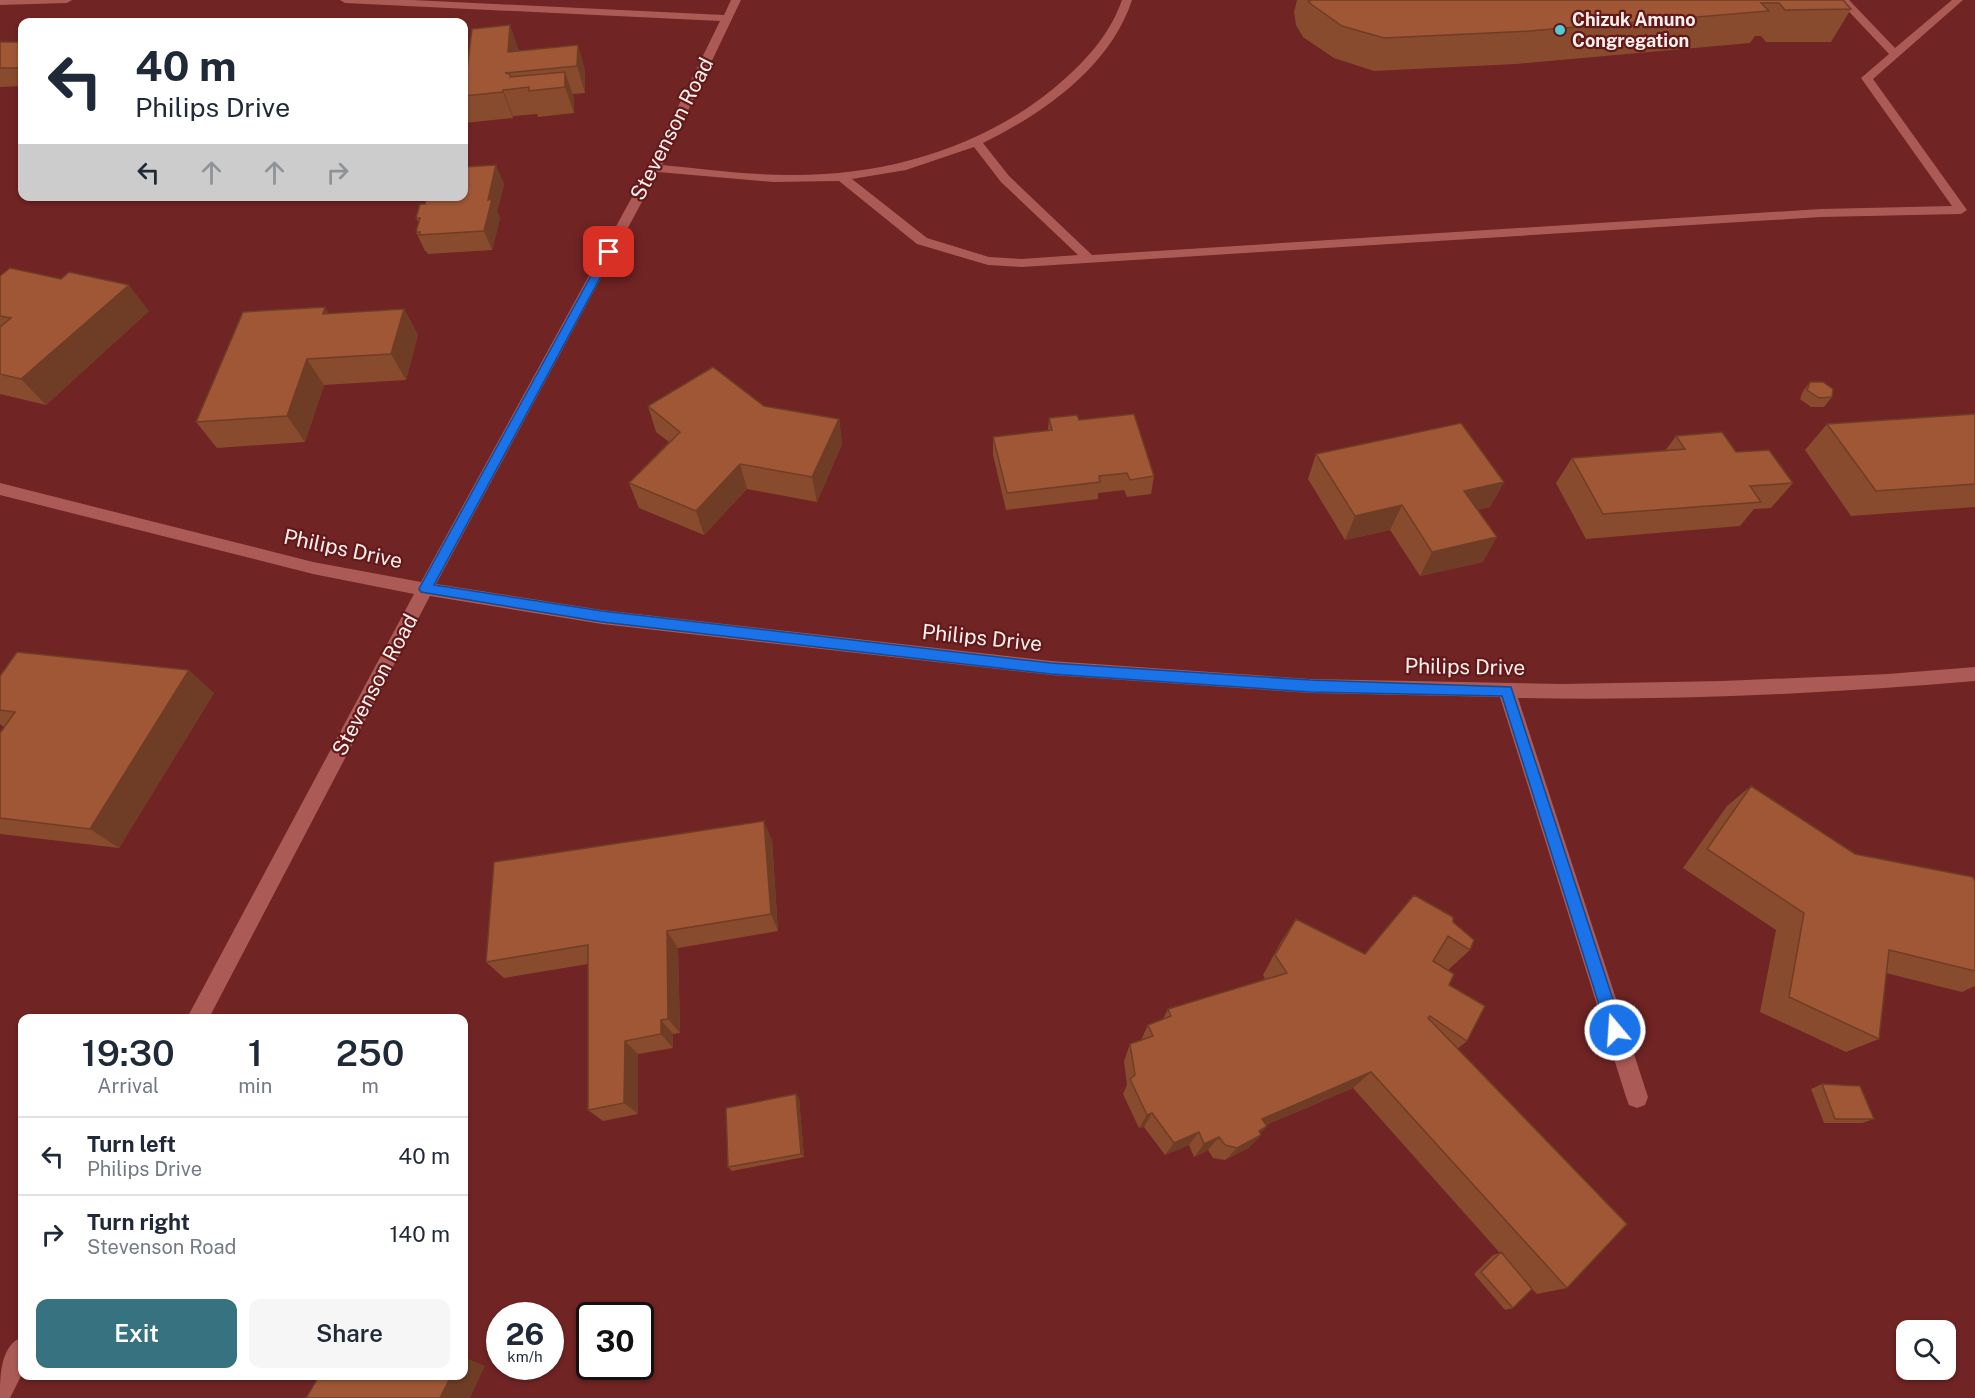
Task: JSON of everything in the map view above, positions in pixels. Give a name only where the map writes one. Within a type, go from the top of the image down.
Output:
[{"type":"street","points":[[0,2],[67,0]]},
{"type":"street","points":[[345,0],[727,18]]},
{"type":"street","name":"Stevenson Road","points":[[200,1014],[425,589],[654,168],[736,0]]},
{"type":"street","points":[[654,168],[790,179],[843,178],[898,168],[976,142],[1018,120],[1057,92],[1096,55],[1121,21],[1127,0]]},
{"type":"street","points":[[1843,0],[1895,54]]},
{"type":"street","points":[[843,178],[922,240],[988,261],[1022,263],[1821,213],[1961,210],[1867,78],[1958,0]]},
{"type":"street","points":[[976,142],[1005,178],[1089,259]]},
{"type":"street","name":"Philips Drive","points":[[0,489],[313,568],[425,589],[614,618],[1051,668],[1310,686],[1507,691],[1722,688],[1888,681],[1975,674]]},
{"type":"street","points":[[1507,691],[1637,1097]]},
{"type":"street","points":[[0,1391],[18,1357]]},
{"type":"building","points":[[1308,0],[1843,0],[1851,9],[1785,10],[1779,3],[1761,3],[1769,11],[1529,31],[1384,38],[1342,26]]},
{"type":"building","points":[[510,25],[508,52],[578,45],[577,66],[505,73],[510,74],[510,77],[565,72],[565,87],[529,91],[529,87],[468,96],[468,61],[472,29]]},
{"type":"building","points":[[0,42],[18,42],[18,68],[0,68]]},
{"type":"building","points":[[496,165],[488,200],[492,199],[484,231],[419,235],[420,232],[416,232],[420,218],[416,218],[420,204],[425,204],[426,201],[468,201],[468,167]]},
{"type":"building","points":[[10,268],[61,279],[69,272],[129,285],[21,379],[0,374],[0,327],[11,318],[0,316],[0,276]]},
{"type":"building","points":[[325,307],[323,314],[404,309],[391,354],[307,359],[287,416],[196,422],[243,312]]},
{"type":"building","points":[[713,367],[764,406],[839,419],[812,477],[740,464],[696,511],[629,483],[680,432],[648,406]]},
{"type":"building","points":[[1810,382],[1823,382],[1833,389],[1832,397],[1819,398],[1807,390]]},
{"type":"building","points":[[1134,414],[1154,476],[1130,480],[1127,473],[1099,476],[1100,482],[1007,493],[993,437],[1052,430],[1049,418],[1077,415],[1079,420]]},
{"type":"building","points":[[1975,414],[1975,484],[1876,491],[1827,424]]},
{"type":"building","points":[[1461,423],[1504,482],[1464,491],[1497,537],[1432,552],[1402,505],[1355,516],[1316,454]]},
{"type":"building","points":[[1722,432],[1736,452],[1769,450],[1793,483],[1750,486],[1761,502],[1603,514],[1572,458],[1685,449],[1676,436]]},
{"type":"building","points":[[17,652],[189,670],[90,829],[0,818],[0,733],[15,712],[0,710],[0,676]]},
{"type":"building","points":[[1751,786],[1855,854],[1973,877],[1975,882],[1975,971],[1889,950],[1879,1039],[1789,997],[1804,913],[1707,849]]},
{"type":"building","points":[[764,821],[771,914],[667,931],[668,1019],[661,1020],[661,1034],[625,1041],[624,1103],[588,1110],[588,945],[486,962],[494,862]]},
{"type":"building","points":[[1414,895],[1453,917],[1453,922],[1474,940],[1470,950],[1448,936],[1433,961],[1454,974],[1449,985],[1485,1006],[1467,1041],[1430,1016],[1428,1018],[1627,1224],[1567,1288],[1371,1072],[1262,1119],[1267,1126],[1259,1131],[1261,1135],[1237,1148],[1225,1145],[1219,1137],[1204,1144],[1199,1132],[1174,1143],[1152,1113],[1147,1115],[1130,1079],[1135,1075],[1130,1044],[1153,1036],[1148,1025],[1171,1016],[1168,1009],[1287,973],[1275,955],[1296,919],[1365,954]]},
{"type":"building","points":[[1822,1084],[1860,1086],[1874,1119],[1835,1119]]},
{"type":"building","points":[[796,1094],[801,1154],[728,1167],[726,1108]]},
{"type":"building","points":[[1501,1252],[1532,1289],[1513,1308],[1481,1272]]},
{"type":"building","points":[[317,1380],[449,1380],[440,1398],[306,1398]]},
{"type":"place","name":"Chizuk Amuno Congregation","points":[[1560,30]]},
{"type":"route","points":[[609,252],[425,589],[602,616],[764,637],[1051,668],[1310,686],[1507,691],[1615,1030]]}]
